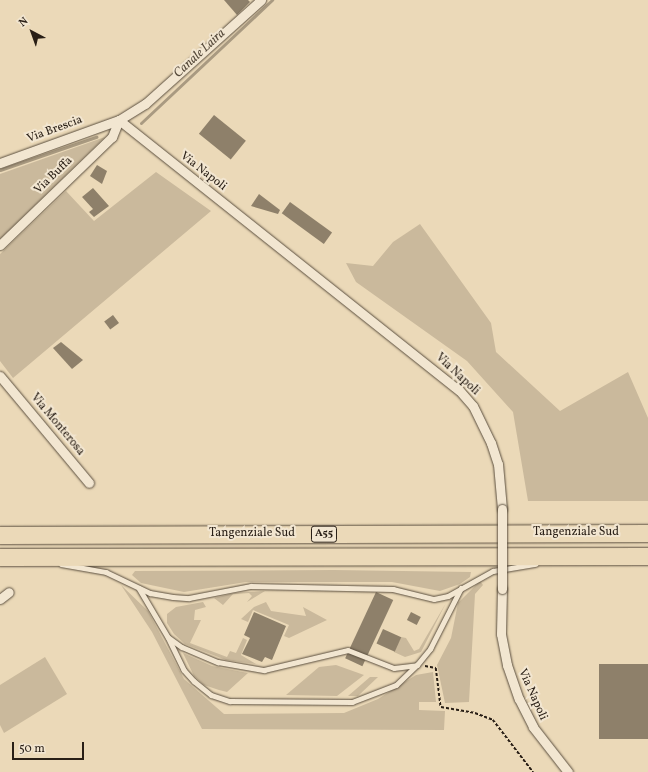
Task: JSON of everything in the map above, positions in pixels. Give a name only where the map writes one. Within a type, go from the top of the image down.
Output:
[{"type":"highway","name":"Tangenziale Sud","points":[[0,535],[648,533]]},
{"type":"highway","name":"Tangenziale Sud","points":[[0,557],[648,556]]},
{"type":"street","name":"Via Brescia","points":[[0,163],[118,120],[145,104],[261,0]]},
{"type":"street","name":"Via Buffa","points":[[0,245],[112,137],[118,120]]},
{"type":"street","name":"Via Napoli","points":[[118,120],[459,390],[473,406],[491,443],[498,464],[502,509],[501,634],[507,665],[519,699],[533,727],[568,772]]},
{"type":"street","name":"Via Monterosa","points":[[2,382],[90,483]]},
{"type":"street","points":[[0,599],[9,592]]},
{"type":"lane","points":[[40,557],[74,568],[106,572],[139,588],[181,598],[251,586],[393,589],[434,599],[493,571],[565,556]]},
{"type":"lane","points":[[139,588],[168,637],[184,670],[194,681],[211,695],[230,701],[352,702],[396,685],[417,665],[430,649],[462,587]]},
{"type":"lane","points":[[168,637],[182,647],[218,662],[255,669],[348,650],[394,668],[417,665]]},
{"type":"path","points":[[417,665],[436,668],[441,707],[475,713],[493,720],[533,772]]},
{"type":"shaded area","points":[[105,137],[0,239],[0,174]]},
{"type":"shaded area","points":[[156,172],[211,211],[13,378],[0,361],[0,254],[66,191],[94,221]]},
{"type":"shaded area","points":[[420,224],[491,323],[496,352],[560,411],[628,372],[648,418],[648,501],[528,501],[513,412],[467,361],[356,282],[346,263],[373,266],[393,242]]},
{"type":"shaded area","points":[[334,570],[471,572],[470,577],[460,584],[440,591],[392,582],[246,582],[184,592],[141,583],[132,575],[135,571]]},
{"type":"shaded area","points":[[480,581],[483,585],[475,594],[469,702],[445,703],[437,665],[451,638],[458,603]]},
{"type":"shaded area","points":[[121,585],[148,611],[184,679],[224,714],[344,713],[378,699],[416,675],[433,672],[436,702],[419,702],[419,710],[445,711],[444,730],[202,729],[152,632]]},
{"type":"shaded area","points":[[265,591],[247,602],[252,596],[249,593],[233,594],[223,605],[214,598],[235,593]]},
{"type":"shaded area","points":[[203,602],[206,607],[195,610],[194,620],[201,620],[190,643],[227,657],[230,651],[236,653],[243,638],[247,640],[241,655],[256,664],[226,660],[185,644],[174,634],[167,623],[167,614],[176,607]]},
{"type":"shaded area","points":[[266,602],[271,611],[306,616],[303,607],[327,620],[289,638],[284,636],[289,625],[253,610],[248,622],[241,619],[254,607]]},
{"type":"shaded area","points":[[446,603],[421,652],[405,657],[394,652],[401,637],[406,638],[414,651],[419,649]]},
{"type":"shaded area","points":[[183,653],[212,666],[248,673],[227,692],[219,690],[204,685],[194,676]]},
{"type":"shaded area","points":[[45,657],[67,694],[4,733],[0,725],[0,685]]},
{"type":"shaded area","points":[[336,665],[364,675],[337,696],[286,695],[319,667]]},
{"type":"shaded area","points":[[370,677],[378,677],[358,696],[348,696]]},
{"type":"building","points":[[224,0],[248,0],[250,2],[237,15]]},
{"type":"building","points":[[214,115],[246,141],[231,159],[199,134]]},
{"type":"building","points":[[97,165],[107,171],[102,184],[90,176]]},
{"type":"building","points":[[93,188],[109,206],[94,217],[89,212],[93,209],[82,197]]},
{"type":"building","points":[[259,194],[280,210],[278,214],[251,206]]},
{"type":"building","points":[[290,202],[332,233],[324,244],[282,213]]},
{"type":"building","points":[[113,315],[119,323],[110,330],[104,322]]},
{"type":"building","points":[[61,342],[83,360],[72,369],[53,348]]},
{"type":"building","points":[[376,592],[393,600],[362,666],[345,658]]},
{"type":"building","points":[[254,612],[286,626],[272,660],[265,657],[262,662],[242,654],[250,638],[244,635]]},
{"type":"building","points":[[411,612],[421,617],[417,625],[407,620]]},
{"type":"building","points":[[383,629],[401,637],[395,652],[376,644]]},
{"type":"building","points":[[599,664],[648,664],[648,739],[599,739]]},
{"type":"waterway","name":"Canale Laira","points":[[141,123],[272,0]]},
{"type":"waterway","name":"Canale Laira","points":[[0,170],[96,137]]}]
